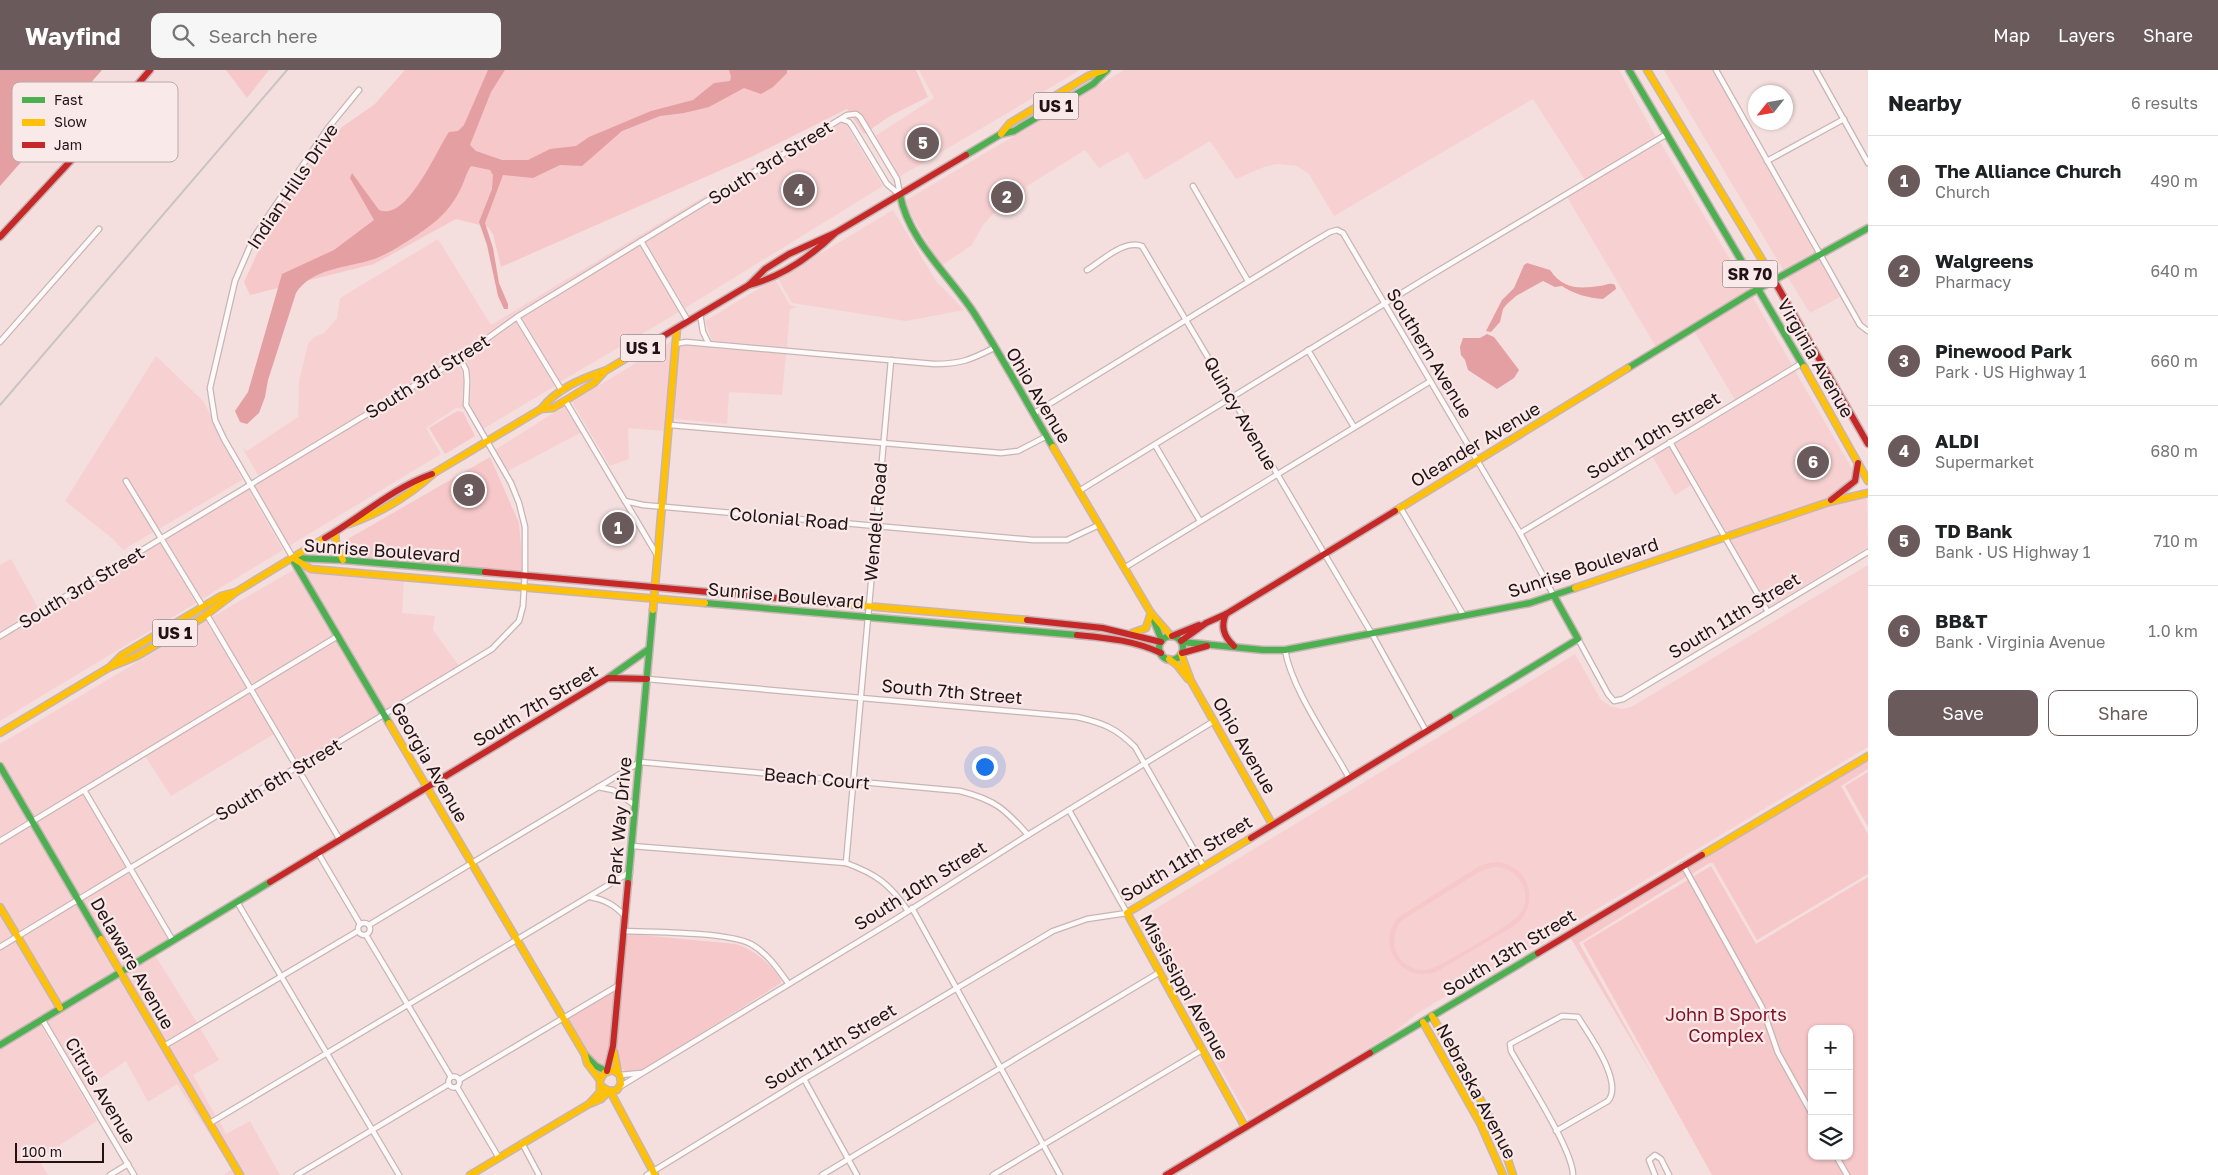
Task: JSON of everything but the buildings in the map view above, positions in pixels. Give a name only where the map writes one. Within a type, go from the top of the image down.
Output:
[{"type":"street","points":[[140,82],[150,70]]},
{"type":"street","name":"US 1","points":[[0,733],[110,667],[122,655],[202,607],[221,596],[236,592],[349,524],[364,510],[414,480],[434,473],[540,410],[547,401],[590,375],[605,371],[749,285],[761,282],[824,246],[834,233],[1001,134],[1014,131],[1093,84],[1106,70]]},
{"type":"street","name":"Virginia Avenue","points":[[1629,70],[1759,288],[1868,481]]},
{"type":"street","name":"Virginia Avenue","points":[[1647,70],[1774,280],[1868,444]]},
{"type":"street","points":[[1716,70],[1860,325],[1867,331]]},
{"type":"street","points":[[1816,70],[1868,163]]},
{"type":"street","name":"Indian Hills Drive","points":[[250,485],[215,420],[210,397],[210,388],[228,306],[235,281],[254,237],[328,128],[359,90]]},
{"type":"street","name":"South 3rd Street","points":[[0,636],[460,358],[517,317],[852,113]]},
{"type":"street","name":"Ohio Avenue","points":[[852,113],[860,117],[897,179],[903,210],[934,262],[965,300],[1047,436],[1151,613],[1162,641]]},
{"type":"street","name":"Ohio Avenue","points":[[840,119],[849,122],[887,184],[900,194]]},
{"type":"street","points":[[1768,161],[1844,120]]},
{"type":"street","points":[[1079,491],[1383,304],[1667,134]]},
{"type":"street","points":[[0,237],[70,162]]},
{"type":"street","points":[[1033,414],[1248,282],[1193,186]]},
{"type":"street","name":"Oleander Avenue","points":[[1172,636],[1206,624],[1226,614],[1759,288],[1868,228]]},
{"type":"street","points":[[0,342],[98,229]]},
{"type":"street","name":"Southern Avenue","points":[[1248,282],[1330,232],[1337,230],[1343,233],[1429,382],[1520,533],[1608,694],[1614,700]]},
{"type":"street","points":[[641,241],[688,321]]},
{"type":"street","name":"Quincy Avenue","points":[[1087,270],[1125,246],[1136,244],[1142,246],[1372,634],[1426,731]]},
{"type":"street","points":[[700,314],[709,344]]},
{"type":"street","points":[[517,317],[562,392]]},
{"type":"street","name":"Park Way Drive","points":[[607,1071],[613,1046],[630,872],[677,328]]},
{"type":"street","points":[[676,344],[686,342],[953,364],[972,360],[994,348]]},
{"type":"street","points":[[1308,350],[1354,427]]},
{"type":"street","name":"South 6th Street","points":[[0,947],[492,649],[519,621],[523,606],[525,576],[525,527],[519,503],[511,483],[466,405],[467,375],[460,358]]},
{"type":"street","name":"Wendell Road","points":[[846,863],[882,442],[891,360]]},
{"type":"street","name":"South 10th Street","points":[[1520,533],[1802,363]]},
{"type":"street","name":"US 1","points":[[540,410],[552,408],[594,383],[605,371]]},
{"type":"street","points":[[1124,568],[1429,382]]},
{"type":"street","points":[[565,400],[657,555]]},
{"type":"street","points":[[670,425],[1001,453],[1018,450],[1047,436]]},
{"type":"street","points":[[1670,442],[1768,612]]},
{"type":"street","points":[[1155,445],[1200,522]]},
{"type":"street","points":[[1830,502],[1855,481],[1858,463]]},
{"type":"street","points":[[126,482],[162,538],[202,607]]},
{"type":"street","name":"Georgia Avenue","points":[[250,485],[585,1055],[596,1066],[607,1071]]},
{"type":"street","name":"Sunrise Boulevard","points":[[1181,641],[1263,650],[1285,650],[1464,616],[1554,596],[1724,536],[1830,502],[1868,493]]},
{"type":"street","name":"Colonial Road","points":[[625,501],[661,507],[1049,541],[1067,540],[1077,537],[1099,525]]},
{"type":"street","points":[[1400,507],[1464,616]]},
{"type":"street","points":[[335,532],[336,545],[343,560]]},
{"type":"street","name":"South 11th Street","points":[[1614,700],[1623,699],[1868,552]]},
{"type":"street","name":"Sunrise Boulevard","points":[[292,558],[343,560],[1024,620],[1103,628],[1162,641]]},
{"type":"street","name":"Sunrise Boulevard","points":[[292,558],[311,569],[1122,639],[1142,644],[1161,653]]},
{"type":"street","name":"US 1","points":[[110,667],[127,662],[207,615],[226,603],[236,592]]},
{"type":"street","points":[[1129,633],[1139,632],[1146,628],[1151,613]]},
{"type":"street","name":"Ohio Avenue","points":[[1151,613],[1172,636]]},
{"type":"street","points":[[1226,614],[1223,619],[1222,631],[1234,646]]},
{"type":"street","points":[[207,615],[340,840]]},
{"type":"street","name":"Oleander Avenue","points":[[1181,641],[1206,624]]},
{"type":"street","points":[[0,840],[338,636]]},
{"type":"street","points":[[1172,636],[1181,641],[1182,653],[1174,659],[1168,659],[1161,653],[1162,641],[1172,636]]},
{"type":"street","name":"South 11th Street","points":[[651,1174],[804,1079],[1053,931],[1087,920],[1127,913],[1578,639]]},
{"type":"street","name":"Sunrise Boulevard","points":[[1182,653],[1212,645]]},
{"type":"street","points":[[608,678],[649,649]]},
{"type":"street","points":[[1285,650],[1287,663],[1296,683],[1349,778]]},
{"type":"street","name":"Ohio Avenue","points":[[1182,653],[1191,681]]},
{"type":"street","name":"Ohio Avenue","points":[[1168,659],[1177,665],[1191,681],[1272,824]]},
{"type":"street","name":"South 7th Street","points":[[0,1044],[608,678],[647,679],[860,697],[1086,719],[1104,724],[1124,736],[1135,747],[1146,764]]},
{"type":"street","name":"South 10th Street","points":[[470,1175],[589,1104],[601,1099],[1214,721]]},
{"type":"street","name":"South 13th Street","points":[[1166,1175],[1868,756]]},
{"type":"street","points":[[369,925],[640,762]]},
{"type":"street","name":"Beach Court","points":[[640,762],[960,791],[983,797],[998,805],[1028,834]]},
{"type":"street","points":[[1146,764],[1204,867]]},
{"type":"street","name":"Delaware Avenue","points":[[0,766],[240,1175]]},
{"type":"street","points":[[598,786],[613,790],[636,806]]},
{"type":"street","points":[[84,790],[173,941]]},
{"type":"street","name":"Mississippi Avenue","points":[[1070,810],[1245,1127]]},
{"type":"street","points":[[632,846],[846,863],[868,871],[883,881],[910,909],[1060,1175]]},
{"type":"street","points":[[164,1046],[358,932],[360,924],[318,853]]},
{"type":"street","points":[[1683,865],[1762,1007],[1778,1053],[1808,1107]]},
{"type":"street","points":[[210,1123],[630,872]]},
{"type":"street","points":[[590,897],[604,899],[625,916]]},
{"type":"street","points":[[237,902],[400,1175]]},
{"type":"street","points":[[0,907],[60,1008]]},
{"type":"street","points":[[360,924],[364,922],[369,925]]},
{"type":"street","points":[[366,935],[370,931],[369,925]]},
{"type":"street","points":[[624,931],[732,938],[751,944],[770,959],[788,983]]},
{"type":"street","points":[[297,1175],[449,1084],[451,1077],[366,935],[358,932]]},
{"type":"street","points":[[822,1175],[1160,972]]},
{"type":"street","points":[[499,1158],[457,1087],[459,1080],[562,1017],[619,985]]},
{"type":"street","points":[[1556,1131],[1608,1101],[1613,1096],[1614,1089],[1613,1080],[1593,1042],[1578,1017],[1571,1015],[1562,1016],[1510,1044],[1511,1050],[1570,1159],[1573,1175]]},
{"type":"street","name":"Nebraska Avenue","points":[[1432,1016],[1490,1118],[1513,1175]]},
{"type":"street","name":"Citrus Avenue","points":[[42,1020],[134,1175]]},
{"type":"street","name":"Nebraska Avenue","points":[[1423,1022],[1480,1123],[1503,1175]]},
{"type":"street","name":"Park Way Drive","points":[[613,1046],[619,1074],[614,1090]]},
{"type":"street","points":[[993,1175],[1202,1050]]},
{"type":"street","name":"Georgia Avenue","points":[[585,1055],[587,1063],[601,1083]]},
{"type":"street","points":[[1448,1067],[1458,1062]]},
{"type":"street","points":[[607,1071],[619,1074]]},
{"type":"street","name":"South 10th Street","points":[[589,1104],[600,1092],[601,1083],[607,1071]]},
{"type":"street","name":"South 10th Street","points":[[619,1074],[642,1073]]},
{"type":"street","points":[[451,1077],[459,1080]]},
{"type":"street","points":[[804,1079],[857,1175]]},
{"type":"street","points":[[601,1083],[614,1090],[620,1109],[651,1174]]},
{"type":"street","points":[[449,1084],[457,1087]]},
{"type":"street","points":[[1480,1123],[1490,1118]]},
{"type":"street","points":[[522,1144],[539,1175]]},
{"type":"street","points":[[1655,1175],[1649,1160],[1655,1155],[1661,1159],[1669,1175]]},
{"type":"street","points":[[1838,1160],[1846,1175]]},
{"type":"street","points":[[110,1175],[128,1164]]},
{"type":"shaded area","points":[[0,70],[102,70],[91,82],[12,82],[12,162],[21,162],[0,186]]},
{"type":"shaded area","points":[[488,70],[505,70],[491,92],[470,145],[476,151],[502,160],[528,160],[550,149],[576,146],[589,137],[651,111],[693,100],[714,83],[730,81],[729,70],[787,70],[787,73],[773,87],[761,94],[744,88],[709,107],[660,116],[622,131],[582,166],[560,165],[533,178],[503,175],[485,223],[493,248],[499,283],[508,304],[508,309],[504,309],[498,296],[487,245],[479,222],[492,189],[493,175],[490,170],[471,166],[454,201],[442,216],[427,228],[385,254],[371,260],[330,270],[311,278],[303,285],[296,293],[259,413],[247,424],[240,422],[235,411],[248,392],[282,274],[334,250],[374,220],[350,178],[352,173],[379,210],[390,211],[400,206],[420,183],[449,132],[458,131],[464,125]]},
{"type":"shaded area","points":[[919,70],[1080,70],[899,177],[875,136],[934,98]]},
{"type":"shaded area","points":[[1124,70],[1619,70],[1656,137],[1585,180],[1533,99],[1334,216],[1309,174],[1297,166],[1277,164],[1264,167],[1236,179],[1210,141],[1145,180],[1128,152],[1099,168],[1085,150],[1027,186],[1023,198],[993,214],[983,225],[972,245],[941,266],[907,208],[905,201]]},
{"type":"shaded area","points":[[1664,70],[1712,70],[1816,254],[1784,271]]},
{"type":"shaded area","points":[[842,115],[513,316],[459,355],[259,477],[242,447],[247,451],[298,417],[299,381],[308,344],[314,337],[324,333],[337,318],[340,298],[438,239],[491,325],[829,121]]},
{"type":"shaded area","points":[[844,121],[883,186],[685,308],[646,242]]},
{"type":"shaded area","points":[[1660,142],[1749,291],[1656,347],[1567,197]]},
{"type":"shaded area","points":[[893,210],[936,281],[964,310],[906,321],[792,303],[778,279]]},
{"type":"shaded area","points":[[640,245],[679,312],[560,382],[522,318]]},
{"type":"shaded area","points":[[1819,259],[1840,297],[1810,313],[1787,276]]},
{"type":"shaded area","points":[[1527,263],[1550,270],[1560,281],[1572,286],[1585,287],[1611,284],[1615,285],[1616,289],[1603,299],[1587,297],[1562,286],[1555,287],[1543,281],[1516,296],[1503,309],[1500,322],[1491,332],[1486,331],[1502,300],[1514,288],[1524,265]]},
{"type":"shaded area","points":[[775,279],[790,305],[797,307],[790,310],[787,347],[712,341],[705,321]]},
{"type":"shaded area","points":[[1752,296],[1792,365],[1735,400],[1694,331]]},
{"type":"shaded area","points":[[516,322],[555,386],[483,429],[470,404],[471,380],[465,358]]},
{"type":"shaded area","points":[[1487,334],[1494,337],[1519,370],[1514,378],[1497,389],[1468,370],[1465,360],[1461,355],[1460,347],[1463,338],[1480,338]]},
{"type":"shaded area","points":[[672,341],[666,431],[628,428],[629,459],[610,466],[572,402]]},
{"type":"shaded area","points":[[679,343],[708,348],[786,354],[782,395],[729,392],[727,424],[674,419]]},
{"type":"shaded area","points":[[156,356],[204,402],[242,480],[123,550],[113,539],[65,501]]},
{"type":"shaded area","points":[[459,362],[464,381],[462,397],[464,409],[456,408],[426,428],[441,454],[289,546],[255,486]]},
{"type":"shaded area","points":[[1795,371],[1854,472],[1852,480],[1828,499],[1726,532],[1675,443]]},
{"type":"shaded area","points":[[566,405],[582,432],[508,471],[495,450]]},
{"type":"shaded area","points":[[1669,446],[1691,485],[1675,495],[1652,456]]},
{"type":"shaded area","points":[[248,489],[283,550],[202,599],[166,539]]},
{"type":"shaded area","points":[[1867,497],[1868,547],[1769,607],[1729,538],[1831,504]]},
{"type":"shaded area","points":[[160,542],[196,603],[0,721],[0,639]]},
{"type":"shaded area","points":[[11,559],[38,608],[72,588],[0,632],[0,565]]},
{"type":"shaded area","points":[[1868,565],[1868,747],[1495,970],[1476,978],[1418,1013],[1392,1034],[1249,1119],[1137,920],[1575,654],[1601,700],[1612,707],[1623,709],[1633,706]]},
{"type":"shaded area","points":[[302,567],[310,571],[404,579],[402,613],[435,616],[433,630],[459,666],[386,710]]},
{"type":"shaded area","points":[[295,569],[334,635],[252,684],[212,617]]},
{"type":"shaded area","points":[[206,621],[246,688],[33,817],[0,759],[0,744]]},
{"type":"shaded area","points":[[337,641],[380,714],[299,763],[255,689]]},
{"type":"shaded area","points":[[249,693],[274,734],[171,796],[145,756]]},
{"type":"shaded area","points":[[0,773],[27,820],[0,837]]},
{"type":"shaded area","points":[[83,794],[126,867],[79,895],[36,822]]},
{"type":"shaded area","points":[[30,826],[73,899],[19,932],[0,901],[0,844]]},
{"type":"shaded area","points":[[129,873],[169,940],[122,968],[82,900]]},
{"type":"shaded area","points":[[76,904],[116,971],[61,1004],[22,938]]},
{"type":"shaded area","points":[[0,914],[13,936],[0,944]]},
{"type":"shaded area","points":[[16,941],[55,1008],[0,1041],[0,951]]},
{"type":"shaded area","points":[[155,955],[197,1023],[165,1041],[125,973]]},
{"type":"shaded area","points":[[119,976],[236,1175],[224,1175],[232,1169],[177,1084],[148,1102],[126,1061],[86,1088],[46,1021]]},
{"type":"shaded area","points":[[40,1024],[97,1121],[38,1159],[48,1175],[0,1175],[0,1048]]},
{"type":"shaded area","points":[[200,1028],[219,1060],[193,1075],[215,1115],[211,1118],[168,1046]]},
{"type":"shaded area","points":[[219,1120],[226,1134],[250,1121],[280,1175],[244,1175],[214,1123]]},
{"type":"green space","points":[[226,70],[269,70],[247,98]]},
{"type":"green space","points":[[405,70],[916,70],[928,97],[890,116],[864,134],[847,109],[753,156],[501,267],[493,234],[488,227],[456,219],[374,264],[250,295],[244,282],[274,217],[311,162],[342,127],[375,104]]},
{"type":"green space","points":[[457,411],[463,412],[475,436],[445,454],[429,428]]},
{"type":"green space","points":[[490,457],[519,523],[523,571],[320,555]]},
{"type":"green space","points":[[1868,759],[1868,769],[1841,786],[1868,834],[1868,874],[1757,940],[1713,863],[1709,863],[1692,874],[1688,866]]},
{"type":"green space","points":[[1868,772],[1868,827],[1845,786]]},
{"type":"green space","points":[[1499,862],[1510,865],[1519,871],[1525,879],[1529,888],[1530,898],[1528,908],[1522,918],[1514,926],[1436,972],[1424,974],[1413,972],[1403,967],[1391,951],[1389,940],[1391,929],[1397,918],[1478,867],[1488,863]],"holes":[[[1494,867],[1503,868],[1517,877],[1525,891],[1523,908],[1518,916],[1473,946],[1433,968],[1426,970],[1417,969],[1402,961],[1395,950],[1394,941],[1395,933],[1401,921],[1481,871]]]},
{"type":"green space","name":"John B Sports Complex","points":[[1711,866],[1756,944],[1868,877],[1868,1175],[1712,1175],[1583,943]]},
{"type":"green space","points":[[1682,869],[1686,877],[1579,943],[1656,1081],[1570,937]]},
{"type":"green space","points":[[630,934],[736,944],[750,950],[761,958],[781,979],[781,983],[644,1069],[626,1072],[620,1067],[616,1054],[627,937]]},
{"type":"green space","points":[[615,990],[610,1047],[605,1068],[588,1054],[567,1018]]},
{"type":"railway","points":[[0,405],[287,70]]},
{"type":"traffic: fast","points":[[966,155],[1001,134],[1014,131],[1093,84],[1107,70]]},
{"type":"traffic: fast","points":[[1629,70],[1804,367]]},
{"type":"traffic: fast","points":[[900,195],[905,212],[921,243],[974,313],[1053,447]]},
{"type":"traffic: fast","points":[[1628,368],[1749,294],[1868,228]]},
{"type":"traffic: fast","points":[[294,558],[343,560],[485,572]]},
{"type":"traffic: fast","points":[[293,560],[389,723]]},
{"type":"traffic: fast","points":[[1182,642],[1263,650],[1285,650],[1530,603],[1575,588]]},
{"type":"traffic: fast","points":[[1450,717],[1578,639],[1554,596]]},
{"type":"traffic: fast","points":[[705,603],[1077,635]]},
{"type":"traffic: fast","points":[[628,883],[653,610]]},
{"type":"traffic: fast","points":[[1152,616],[1162,641]]},
{"type":"traffic: fast","points":[[1171,636],[1179,640],[1183,648],[1179,656],[1171,660],[1163,656],[1159,648],[1163,640],[1171,636]]},
{"type":"traffic: fast","points":[[608,678],[649,649]]},
{"type":"traffic: fast","points":[[0,766],[101,939]]},
{"type":"traffic: fast","points":[[0,1045],[270,882]]},
{"type":"traffic: fast","points":[[1370,1053],[1538,953]]},
{"type":"traffic: fast","points":[[586,1056],[596,1066],[606,1071]]},
{"type":"traffic: slow","points":[[1001,134],[1010,123],[1088,76],[1105,70]]},
{"type":"traffic: slow","points":[[1647,70],[1764,263]]},
{"type":"traffic: slow","points":[[653,610],[677,328]]},
{"type":"traffic: slow","points":[[349,524],[394,503],[434,473],[541,409],[553,408],[594,383],[605,371],[655,341]]},
{"type":"traffic: slow","points":[[1804,367],[1868,481]]},
{"type":"traffic: slow","points":[[1395,511],[1628,368]]},
{"type":"traffic: slow","points":[[541,409],[562,390],[604,371]]},
{"type":"traffic: slow","points":[[1053,447],[1151,613],[1171,636]]},
{"type":"traffic: slow","points":[[1575,588],[1829,502],[1868,493]]},
{"type":"traffic: slow","points":[[335,532],[336,545],[343,560]]},
{"type":"traffic: slow","points":[[110,667],[137,656],[202,618],[236,592],[325,538]]},
{"type":"traffic: slow","points":[[293,558],[311,569],[705,603]]},
{"type":"traffic: slow","points":[[0,733],[110,667],[122,655],[221,596],[236,592]]},
{"type":"traffic: slow","points":[[831,603],[1027,620]]},
{"type":"traffic: slow","points":[[1132,633],[1146,628],[1151,613]]},
{"type":"traffic: slow","points":[[1181,654],[1191,681],[1272,824]]},
{"type":"traffic: slow","points":[[1169,659],[1177,665],[1188,679]]},
{"type":"traffic: slow","points":[[389,723],[585,1055],[587,1063],[600,1080]]},
{"type":"traffic: slow","points":[[1702,855],[1868,756]]},
{"type":"traffic: slow","points":[[1245,1127],[1127,913],[1251,838]]},
{"type":"traffic: slow","points":[[0,907],[60,1008]]},
{"type":"traffic: slow","points":[[101,939],[240,1175]]},
{"type":"traffic: slow","points":[[1432,1016],[1487,1113],[1506,1154],[1513,1175]]},
{"type":"traffic: slow","points":[[1423,1022],[1480,1123],[1503,1175]]},
{"type":"traffic: slow","points":[[614,1052],[618,1073]]},
{"type":"traffic: slow","points":[[590,1103],[600,1092],[600,1080],[604,1073],[613,1070],[620,1075],[621,1084],[617,1090],[609,1091],[601,1086]]},
{"type":"traffic: slow","points":[[470,1175],[589,1104],[601,1099],[609,1091]]},
{"type":"traffic: slow","points":[[610,1091],[655,1175]]},
{"type":"traffic: jam","points":[[140,82],[150,70]]},
{"type":"traffic: jam","points":[[655,341],[749,285],[765,269],[789,254],[835,233],[966,155]]},
{"type":"traffic: jam","points":[[0,237],[70,162]]},
{"type":"traffic: jam","points":[[749,285],[773,277],[795,265],[834,234]]},
{"type":"traffic: jam","points":[[1764,263],[1868,444]]},
{"type":"traffic: jam","points":[[1831,500],[1855,481],[1858,463]]},
{"type":"traffic: jam","points":[[325,538],[403,487],[432,474]]},
{"type":"traffic: jam","points":[[1181,641],[1206,623],[1226,614],[1395,511]]},
{"type":"traffic: jam","points":[[485,572],[831,603]]},
{"type":"traffic: jam","points":[[1226,614],[1223,623],[1224,632],[1234,646]]},
{"type":"traffic: jam","points":[[1027,620],[1103,628],[1161,642]]},
{"type":"traffic: jam","points":[[1172,636],[1199,625]]},
{"type":"traffic: jam","points":[[1077,635],[1130,642],[1161,653]]},
{"type":"traffic: jam","points":[[1182,653],[1207,646]]},
{"type":"traffic: jam","points":[[270,882],[608,678],[647,679]]},
{"type":"traffic: jam","points":[[1251,838],[1450,717]]},
{"type":"traffic: jam","points":[[1538,953],[1702,855]]},
{"type":"traffic: jam","points":[[607,1071],[613,1046],[628,883]]},
{"type":"traffic: jam","points":[[1166,1175],[1370,1053]]},
{"type":"place","name":"TD Bank","points":[[923,143]]},
{"type":"place","name":"ALDI","points":[[799,190]]},
{"type":"place","name":"Walgreens","points":[[1007,197]]},
{"type":"place","name":"BB&T","points":[[1813,462]]},
{"type":"place","name":"Pinewood Park","points":[[469,490]]},
{"type":"place","name":"The Alliance Church","points":[[618,528]]}]
